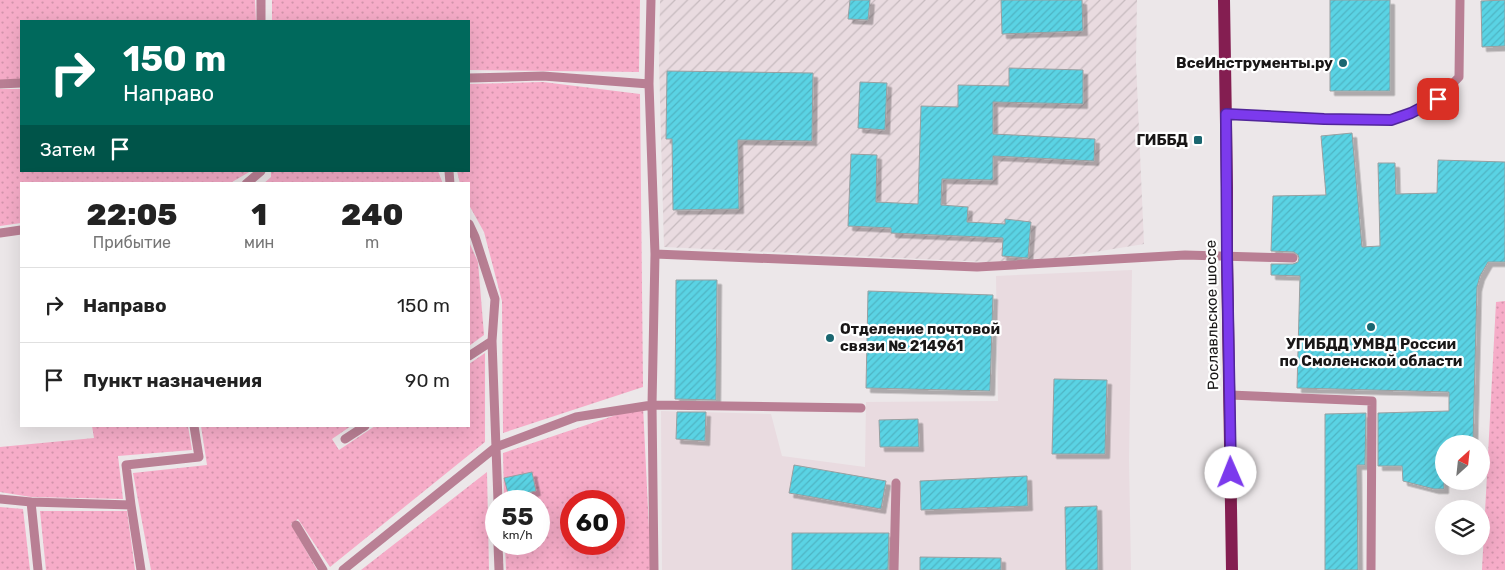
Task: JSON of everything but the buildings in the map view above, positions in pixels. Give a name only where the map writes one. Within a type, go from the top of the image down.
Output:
[{"type":"main road","name":"Рославльское шоссе","points":[[1224,0],[1232,570]]},
{"type":"lane","points":[[261,0],[261,20]]},
{"type":"lane","points":[[651,0],[649,84],[655,254],[652,405],[654,570]]},
{"type":"lane","points":[[1226,114],[1391,120],[1411,113],[1438,99],[1459,77],[1460,0]]},
{"type":"lane","points":[[470,78],[543,76],[649,84]]},
{"type":"lane","points":[[0,84],[20,84]]},
{"type":"lane","points":[[248,182],[260,172]]},
{"type":"lane","points":[[470,226],[495,299],[492,341],[498,490]]},
{"type":"lane","points":[[0,233],[20,230]]},
{"type":"lane","points":[[655,254],[977,267],[1185,255],[1293,258]]},
{"type":"lane","points":[[470,355],[492,341]]},
{"type":"lane","points":[[1230,395],[1372,400],[1371,570]]},
{"type":"lane","points":[[343,570],[496,447],[576,417],[652,405],[861,408]]},
{"type":"lane","points":[[141,570],[126,465],[200,457],[194,427]]},
{"type":"lane","points":[[345,439],[363,427]]},
{"type":"lane","points":[[894,570],[896,483]]},
{"type":"lane","points":[[0,499],[32,502],[131,505]]},
{"type":"lane","points":[[32,502],[38,570]]},
{"type":"lane","points":[[296,525],[323,570]]},
{"type":"lane","points":[[498,555],[499,570]]},
{"type":"shaded area","points":[[0,0],[255,0],[256,20],[20,20],[20,80],[0,81]]},
{"type":"shaded area","points":[[272,0],[640,0],[639,72],[470,70],[470,20],[272,20]]},
{"type":"shaded area","points":[[660,0],[1137,0],[1136,62],[1144,244],[1058,258],[987,262],[664,247],[659,63]]},
{"type":"shaded area","points":[[543,82],[640,94],[643,387],[503,433],[502,301],[484,232],[470,207],[470,182],[460,182],[457,172],[470,172],[470,84]]},
{"type":"shaded area","points":[[0,89],[20,89],[20,172],[249,172],[232,182],[20,182],[20,223],[0,226]]},
{"type":"shaded area","points":[[271,172],[438,172],[442,182],[265,182],[271,177]]},
{"type":"shaded area","points":[[470,244],[478,262],[484,335],[470,345]]},
{"type":"shaded area","points":[[1132,270],[1129,460],[1131,570],[662,570],[661,411],[771,414],[782,456],[865,467],[866,402],[998,401],[996,276]]},
{"type":"shaded area","points":[[1505,301],[1505,570],[1482,570],[1483,555],[1490,555],[1490,500],[1486,500],[1486,490],[1490,490],[1489,435],[1496,302]]},
{"type":"shaded area","points":[[485,353],[485,442],[330,567],[298,519],[291,524],[317,570],[151,570],[133,473],[207,465],[201,427],[350,427],[332,439],[339,450],[374,427],[470,427],[470,363]]},
{"type":"shaded area","points":[[643,406],[651,570],[506,570],[505,555],[550,555],[550,490],[504,490],[503,453]]},
{"type":"shaded area","points":[[92,427],[188,427],[192,450],[118,456],[123,499],[31,497],[0,492],[0,447],[94,438]]},
{"type":"shaded area","points":[[487,472],[487,490],[485,490],[485,555],[489,555],[489,570],[361,570]]},
{"type":"shaded area","points":[[0,507],[23,509],[30,570],[0,570]]},
{"type":"shaded area","points":[[40,511],[127,511],[135,570],[46,570]]},
{"type":"place","name":"ВсеИнструменты.ру","points":[[1343,63]]},
{"type":"place","name":"ГИББД","points":[[1198,140]]},
{"type":"place","name":"УГИБДД УМВД России по Смоленской области","points":[[1371,327]]},
{"type":"place","name":"Отделение почтовой связи № 214961","points":[[830,338]]},
{"type":"route","points":[[1231,473],[1226,114],[1391,120],[1411,113],[1438,99]]}]
